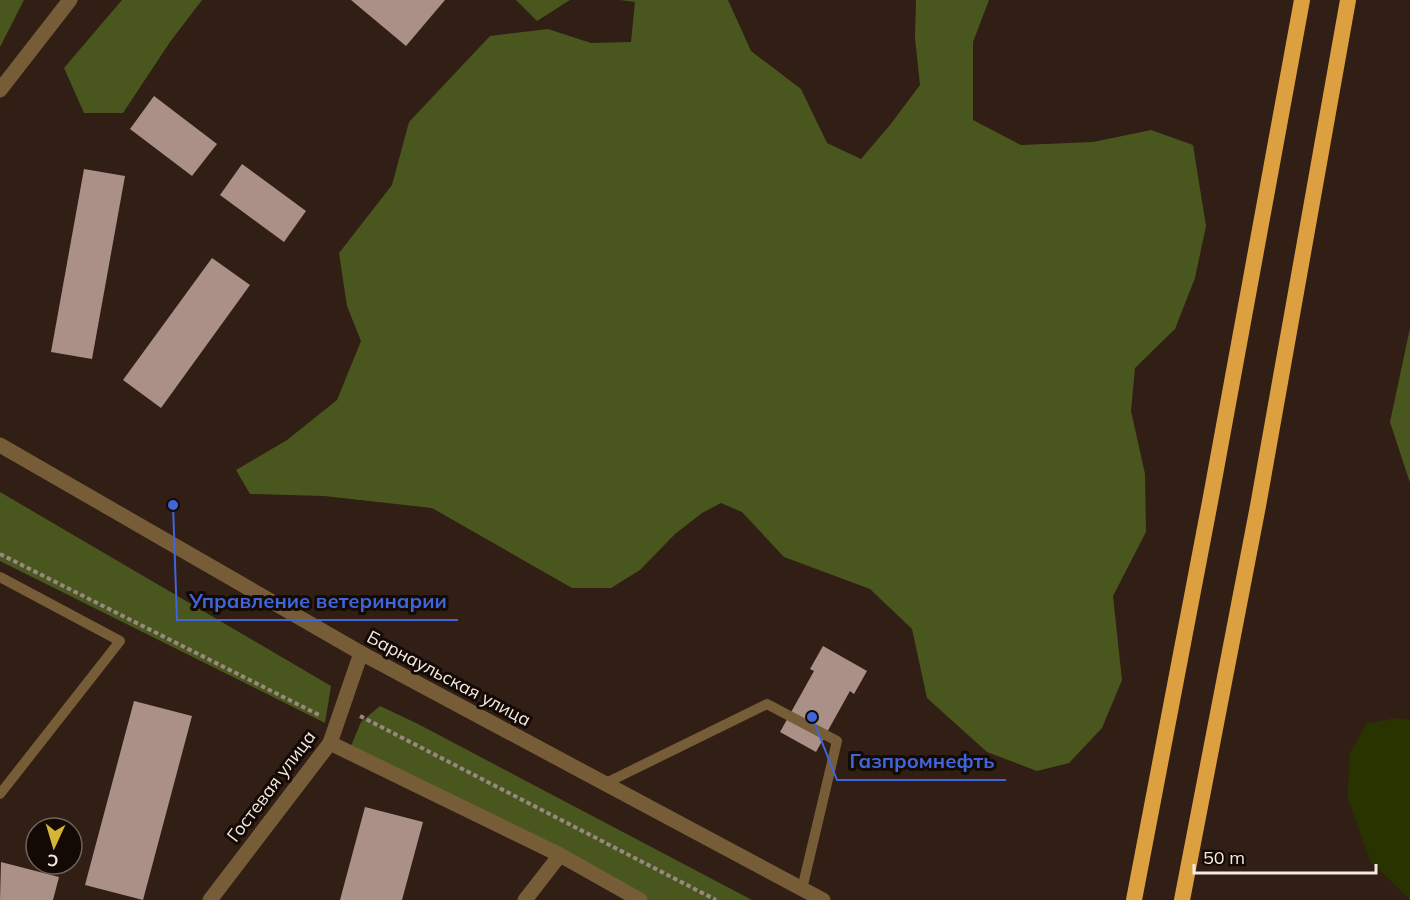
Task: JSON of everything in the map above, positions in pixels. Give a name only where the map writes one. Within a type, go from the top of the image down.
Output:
[{"type":"highway","points":[[1134,900],[1215,479],[1302,0]]},
{"type":"highway","points":[[1182,900],[1258,506],[1348,0]]},
{"type":"street","points":[[0,90],[70,0]]},
{"type":"street","name":"Барнаульская улица","points":[[0,445],[361,653],[823,900]]},
{"type":"street","name":"Гостевая улица","points":[[210,900],[330,743],[361,653]]},
{"type":"street","points":[[330,743],[560,855],[640,900]]},
{"type":"street","points":[[525,900],[560,855]]},
{"type":"lane","points":[[0,577],[120,642],[0,794]]},
{"type":"lane","points":[[606,783],[767,704],[837,741],[802,889]]},
{"type":"green space","points":[[0,0],[24,0],[0,47]]},
{"type":"green space","points":[[122,0],[202,0],[170,42],[123,113],[84,113],[64,68]]},
{"type":"green space","points":[[516,0],[570,0],[537,21]]},
{"type":"green space","points":[[620,0],[728,0],[751,51],[801,89],[827,143],[861,159],[920,85],[915,38],[916,0],[989,0],[973,42],[973,120],[1021,145],[1093,142],[1151,130],[1193,145],[1206,226],[1195,278],[1175,329],[1135,368],[1131,411],[1145,474],[1146,532],[1113,596],[1122,680],[1102,728],[1069,763],[1037,771],[987,752],[927,698],[912,629],[870,589],[784,557],[742,512],[721,503],[702,513],[675,534],[640,570],[611,588],[572,588],[432,508],[324,496],[250,494],[236,470],[287,440],[337,400],[361,341],[347,306],[339,253],[392,185],[409,122],[490,36],[548,29],[591,43],[631,42],[635,2]]},
{"type":"green space","points":[[1410,328],[1410,483],[1390,422]]},
{"type":"green space","points":[[0,492],[331,686],[325,723],[0,561]]},
{"type":"green space","points":[[380,706],[752,900],[648,900],[502,819],[351,746],[361,722]]},
{"type":"green space","points":[[1395,718],[1410,720],[1410,900],[1370,861],[1348,799],[1349,755],[1366,724]]},
{"type":"building","points":[[351,0],[445,0],[406,46]]},
{"type":"building","points":[[154,96],[217,144],[192,176],[130,129]]},
{"type":"building","points":[[242,164],[306,211],[284,242],[220,195]]},
{"type":"building","points":[[84,169],[125,176],[92,359],[51,352]]},
{"type":"building","points":[[212,258],[250,285],[161,408],[123,380]]},
{"type":"building","points":[[823,646],[867,671],[854,694],[850,691],[816,752],[780,732],[814,671],[810,669]]},
{"type":"building","points":[[134,701],[192,716],[143,900],[85,885]]},
{"type":"building","points":[[365,807],[423,822],[402,900],[340,900]]},
{"type":"building","points":[[1,862],[24,868],[24,876],[59,877],[53,900],[0,900]]},
{"type":"place","name":"Управление ветеринарии","points":[[173,505]]},
{"type":"place","name":"Газпромнефть","points":[[812,717]]}]
